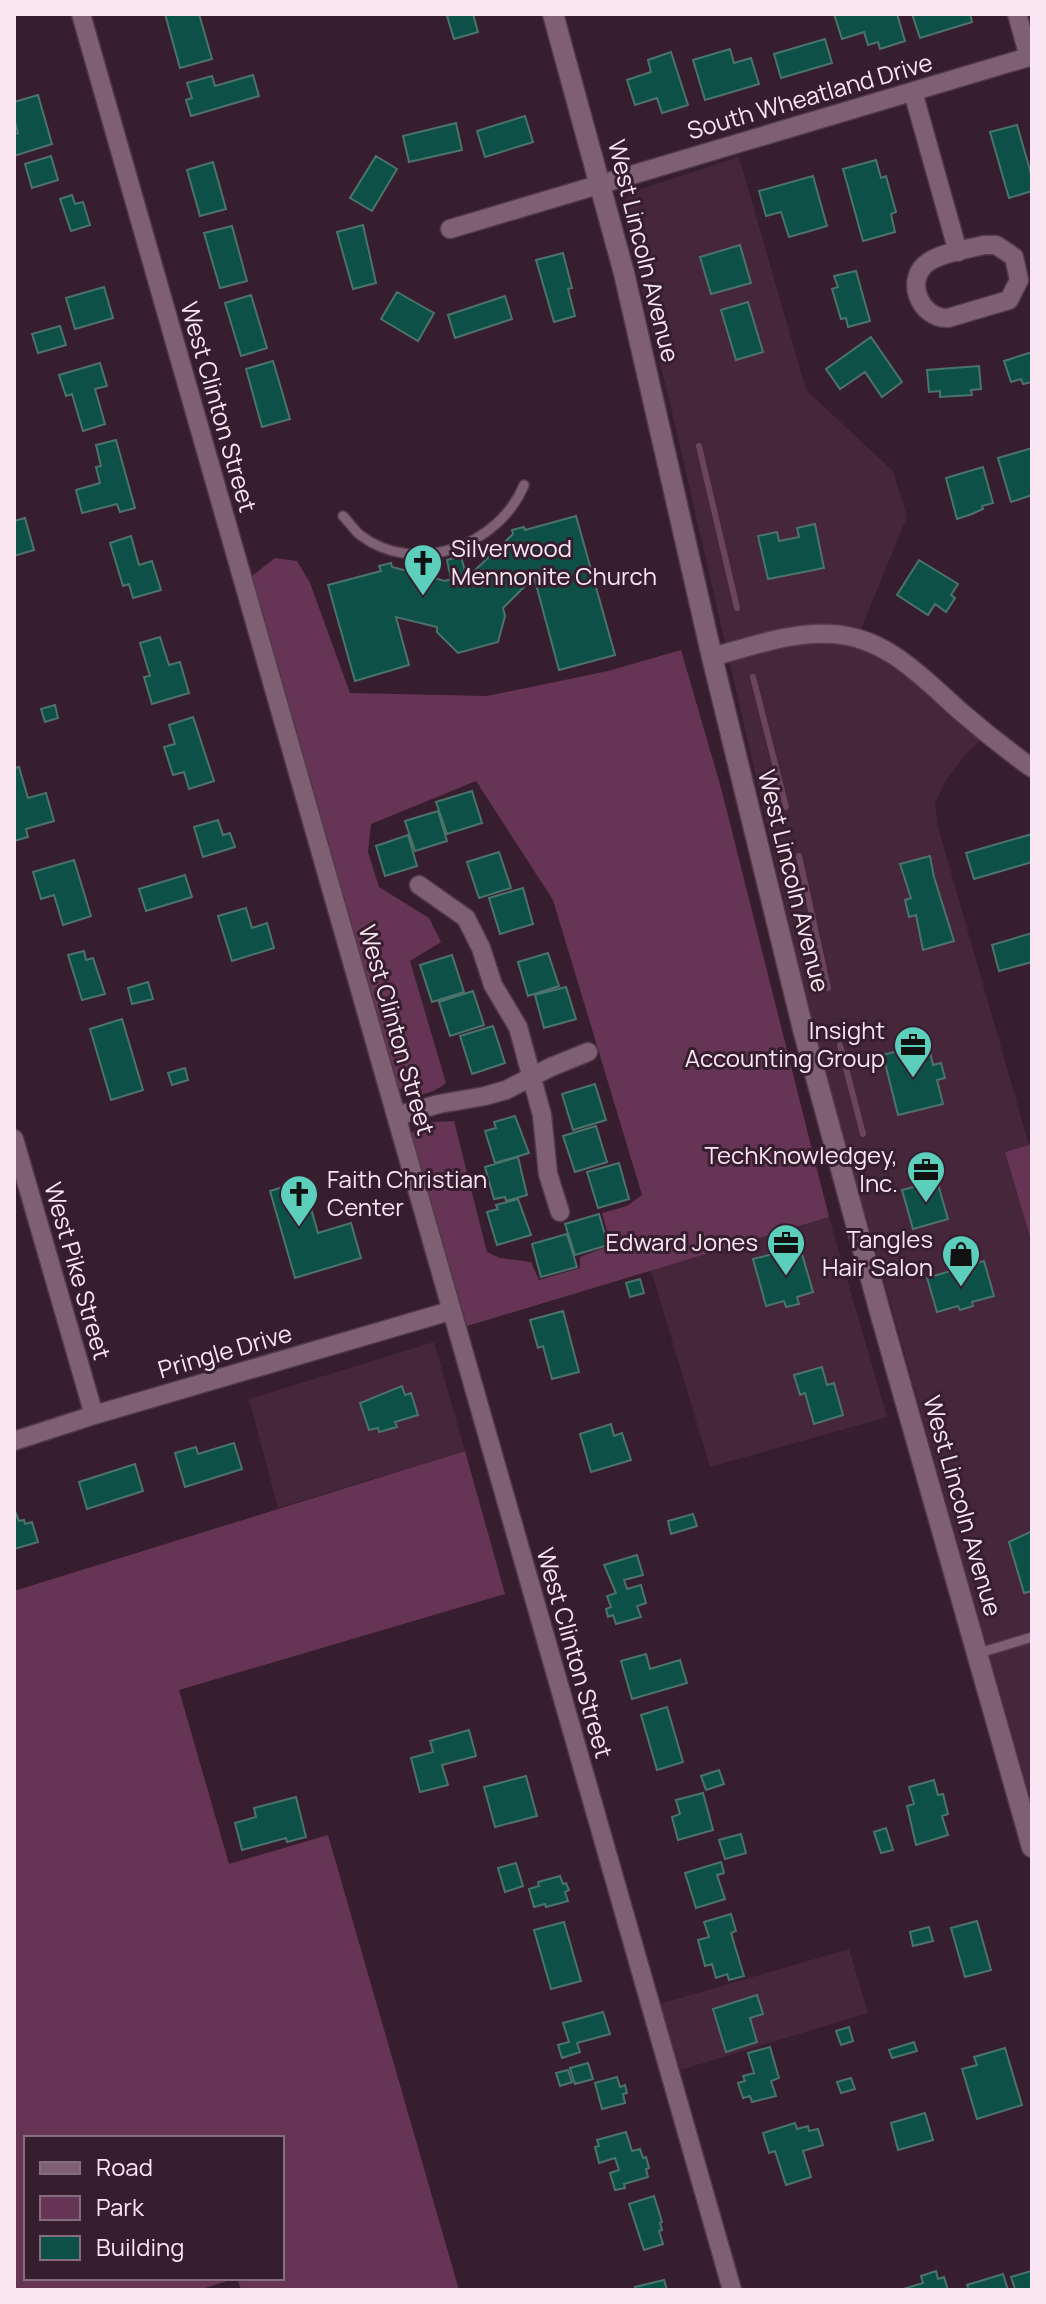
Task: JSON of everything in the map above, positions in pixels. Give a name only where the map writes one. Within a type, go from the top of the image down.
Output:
[{"type":"street","name":"West Clinton Street","points":[[81,14],[732,2290]]},
{"type":"street","name":"West Lincoln Avenue","points":[[553,14],[601,184],[803,1029],[1032,1847]]},
{"type":"street","points":[[1017,14],[1031,56]]},
{"type":"street","name":"South Wheatland Drive","points":[[450,229],[1031,56]]},
{"type":"street","points":[[913,92],[958,252]]},
{"type":"street","points":[[984,245],[996,245],[1007,250],[1014,257],[1019,280],[1009,300],[948,318],[938,319],[928,314],[918,295],[918,277],[931,260],[958,252],[984,245]]},
{"type":"street","points":[[712,657],[780,639],[817,634],[834,634],[873,643],[903,661],[987,734],[1032,768]]},
{"type":"street","points":[[419,885],[459,912],[474,931],[493,985],[518,1027],[542,1115],[548,1174],[560,1212]]},
{"type":"street","points":[[396,1116],[485,1096],[588,1052]]},
{"type":"street","name":"West Pike Street","points":[[14,1139],[17,1159],[94,1415]]},
{"type":"street","name":"Pringle Drive","points":[[14,1441],[450,1311]]},
{"type":"lane","points":[[343,516],[359,534],[385,549],[413,556],[443,551],[468,544],[491,531],[519,497],[524,485]]},
{"type":"lane","points":[[976,1654],[1032,1637]]},
{"type":"shaded area","points":[[739,157],[806,390],[893,471],[907,517],[857,638],[986,734],[946,780],[935,803],[938,827],[1029,1145],[1005,1152],[1032,1244],[1032,1805],[829,1086],[624,218],[625,200],[632,192]]},
{"type":"shaded area","points":[[829,1217],[887,1417],[710,1467],[651,1270]]},
{"type":"shaded area","points":[[434,1342],[465,1451],[278,1508],[249,1399]]},
{"type":"shaded area","points":[[849,1949],[868,2013],[680,2070],[660,2004]]},
{"type":"green space","points":[[275,558],[297,561],[310,583],[350,693],[487,696],[608,671],[681,650],[721,788],[829,1217],[467,1326],[411,1133],[432,1122],[454,1121],[487,1252],[500,1258],[531,1262],[539,1280],[580,1268],[580,1257],[611,1245],[602,1213],[627,1206],[642,1195],[553,900],[476,781],[371,824],[368,852],[379,887],[429,918],[441,942],[410,961],[446,1083],[416,1095],[398,1087],[252,576]]},
{"type":"green space","points":[[1032,1144],[1032,1244],[1005,1152]]},
{"type":"green space","points":[[465,1451],[505,1594],[179,1690],[229,1864],[328,1835],[459,2290],[241,2290],[238,2280],[284,2280],[284,2136],[24,2136],[24,2280],[231,2280],[199,2290],[14,2290],[14,1591]]},
{"type":"building","points":[[165,14],[199,14],[212,59],[180,68]]},
{"type":"building","points":[[473,14],[478,32],[454,39],[447,16]]},
{"type":"building","points":[[834,14],[897,14],[905,41],[880,49],[878,42],[868,45],[864,32],[842,39]]},
{"type":"building","points":[[912,14],[970,14],[972,22],[920,38]]},
{"type":"building","points":[[825,39],[832,63],[781,78],[774,54]]},
{"type":"building","points":[[730,49],[734,63],[751,58],[759,84],[705,100],[693,60]]},
{"type":"building","points":[[671,52],[688,105],[662,113],[657,98],[635,105],[627,80],[651,72],[648,60]]},
{"type":"building","points":[[253,75],[259,96],[191,116],[186,100],[192,98],[187,83],[212,76],[215,86]]},
{"type":"building","points":[[38,95],[52,144],[14,156],[14,134],[18,133],[14,102]]},
{"type":"building","points":[[525,116],[533,142],[485,157],[477,131]]},
{"type":"building","points":[[456,123],[462,150],[409,162],[403,136]]},
{"type":"building","points":[[1017,125],[1032,177],[1032,191],[1009,198],[990,132]]},
{"type":"building","points":[[51,156],[58,180],[32,188],[25,164]]},
{"type":"building","points":[[376,156],[397,169],[372,211],[350,198]]},
{"type":"building","points":[[876,160],[881,178],[886,176],[896,212],[891,214],[895,232],[863,241],[843,169]]},
{"type":"building","points":[[213,162],[226,209],[200,216],[187,170]]},
{"type":"building","points":[[813,176],[827,226],[789,237],[781,212],[766,216],[759,191]]},
{"type":"building","points":[[72,195],[75,204],[83,202],[90,225],[71,231],[60,199]]},
{"type":"building","points":[[363,225],[376,283],[353,289],[337,232]]},
{"type":"building","points":[[232,226],[247,281],[220,288],[204,233]]},
{"type":"building","points":[[740,245],[751,283],[711,294],[700,257]]},
{"type":"building","points":[[563,253],[575,316],[554,322],[536,260]]},
{"type":"building","points":[[856,271],[870,321],[848,327],[846,318],[841,319],[832,289],[838,287],[834,276]]},
{"type":"building","points":[[104,287],[113,318],[75,329],[66,298]]},
{"type":"building","points":[[397,292],[434,313],[418,341],[381,319]]},
{"type":"building","points":[[251,295],[267,348],[241,356],[225,303]]},
{"type":"building","points":[[505,296],[512,319],[455,338],[448,315]]},
{"type":"building","points":[[748,302],[763,352],[736,360],[721,310]]},
{"type":"building","points":[[60,326],[66,345],[38,353],[32,334]]},
{"type":"building","points":[[871,337],[902,382],[882,397],[865,372],[840,389],[826,369]]},
{"type":"building","points":[[1032,352],[1032,382],[1023,384],[1021,379],[1011,382],[1004,361]]},
{"type":"building","points":[[273,361],[290,419],[262,427],[246,369]]},
{"type":"building","points":[[100,363],[107,386],[95,389],[105,424],[83,431],[72,394],[66,396],[59,375]]},
{"type":"building","points":[[979,366],[981,389],[971,390],[972,395],[940,397],[940,391],[929,392],[927,370]]},
{"type":"building","points":[[116,440],[135,508],[120,512],[117,504],[82,513],[76,490],[100,483],[96,467],[101,466],[96,445]]},
{"type":"building","points":[[1032,448],[1032,495],[1011,502],[998,458]]},
{"type":"building","points":[[983,467],[993,503],[957,519],[946,478]]},
{"type":"building","name":"Silverwood Mennonite Church","points":[[576,516],[615,655],[559,670],[534,577],[503,608],[505,616],[498,642],[458,653],[437,632],[437,627],[396,617],[409,665],[355,681],[328,585],[381,571],[379,566],[391,563],[392,567],[445,581],[451,579],[447,560],[461,556],[466,575],[471,574],[513,534],[512,530],[524,527],[525,530]]},
{"type":"building","points":[[25,518],[34,550],[14,556],[14,521]]},
{"type":"building","points":[[815,524],[824,568],[768,579],[758,536],[777,532],[779,541],[799,537],[797,528]]},
{"type":"building","points":[[131,536],[139,565],[152,561],[161,590],[133,598],[129,584],[123,586],[110,543]]},
{"type":"building","points":[[919,560],[958,584],[951,595],[955,598],[946,612],[935,604],[928,615],[897,595]]},
{"type":"building","points":[[160,637],[169,665],[180,662],[189,693],[152,704],[144,677],[150,676],[140,643]]},
{"type":"building","points":[[55,705],[58,718],[45,722],[41,709]]},
{"type":"building","points":[[193,717],[214,781],[189,789],[184,772],[173,775],[164,747],[175,744],[169,725]]},
{"type":"building","points":[[19,767],[28,798],[46,793],[54,821],[26,829],[28,837],[14,841],[14,768]]},
{"type":"building","points":[[472,791],[482,823],[447,834],[436,802]]},
{"type":"building","points":[[438,811],[447,841],[415,851],[405,821]]},
{"type":"building","points":[[218,820],[223,835],[230,833],[235,847],[203,857],[194,827]]},
{"type":"building","points":[[1032,834],[1032,862],[974,879],[966,853]]},
{"type":"building","points":[[408,835],[417,866],[385,876],[376,846]]},
{"type":"building","points":[[499,852],[511,888],[479,898],[467,862]]},
{"type":"building","points":[[930,856],[954,941],[923,950],[916,915],[909,917],[905,900],[911,898],[900,864]]},
{"type":"building","points":[[74,860],[91,916],[63,925],[54,895],[41,899],[33,872]]},
{"type":"building","points":[[185,875],[192,897],[146,911],[139,889]]},
{"type":"building","points":[[523,888],[533,924],[500,934],[489,898]]},
{"type":"building","points":[[246,908],[252,928],[267,923],[274,948],[232,961],[218,916]]},
{"type":"building","points":[[1032,933],[1032,962],[999,971],[992,945]]},
{"type":"building","points":[[84,951],[86,960],[93,958],[105,994],[82,1000],[68,955]]},
{"type":"building","points":[[548,953],[559,986],[528,996],[518,962]]},
{"type":"building","points":[[452,955],[464,992],[432,1002],[420,965]]},
{"type":"building","points":[[148,982],[153,999],[132,1004],[128,988]]},
{"type":"building","points":[[566,987],[576,1019],[544,1028],[535,995]]},
{"type":"building","points":[[473,991],[484,1025],[450,1036],[439,1002]]},
{"type":"building","points":[[122,1019],[143,1090],[111,1100],[90,1029]]},
{"type":"building","points":[[493,1026],[505,1063],[472,1074],[460,1036]]},
{"type":"building","points":[[928,1043],[933,1065],[941,1063],[945,1078],[937,1080],[943,1104],[898,1115],[883,1055]]},
{"type":"building","points":[[185,1068],[188,1080],[172,1085],[168,1073]]},
{"type":"building","points":[[595,1084],[606,1120],[573,1130],[562,1094]]},
{"type":"building","points":[[515,1116],[529,1153],[495,1163],[485,1131],[496,1128],[494,1122]]},
{"type":"building","points":[[596,1126],[607,1162],[575,1172],[563,1136]]},
{"type":"building","points":[[518,1157],[527,1195],[506,1201],[505,1197],[494,1199],[485,1167]]},
{"type":"building","points":[[619,1163],[629,1199],[598,1208],[587,1172]]},
{"type":"building","name":"Faith Christian Center","points":[[303,1181],[318,1233],[351,1223],[361,1258],[295,1278],[270,1191]]},
{"type":"building","points":[[937,1181],[948,1219],[913,1229],[902,1190]]},
{"type":"building","points":[[518,1199],[531,1235],[497,1245],[487,1212],[498,1209],[496,1205]]},
{"type":"building","points":[[599,1214],[608,1245],[575,1255],[565,1224]]},
{"type":"building","points":[[567,1234],[577,1267],[541,1277],[532,1244]]},
{"type":"building","points":[[800,1247],[813,1292],[797,1297],[799,1304],[786,1307],[784,1301],[766,1306],[753,1259]]},
{"type":"building","points":[[984,1261],[994,1296],[972,1302],[973,1306],[960,1310],[958,1306],[937,1312],[927,1278]]},
{"type":"building","points":[[640,1279],[644,1293],[630,1297],[626,1283]]},
{"type":"building","points":[[563,1311],[579,1372],[552,1379],[543,1346],[538,1348],[530,1320]]},
{"type":"building","points":[[822,1367],[827,1385],[834,1383],[843,1415],[814,1424],[805,1393],[800,1395],[794,1375]]},
{"type":"building","points":[[402,1386],[405,1395],[411,1393],[418,1415],[395,1422],[397,1427],[379,1432],[378,1428],[369,1430],[360,1403]]},
{"type":"building","points":[[611,1424],[614,1436],[622,1433],[631,1460],[591,1472],[580,1434]]},
{"type":"building","points":[[234,1443],[242,1469],[185,1487],[175,1453],[196,1447],[198,1454]]},
{"type":"building","points":[[135,1464],[143,1491],[87,1509],[79,1482]]},
{"type":"building","points":[[14,1509],[19,1521],[24,1520],[25,1524],[32,1522],[38,1542],[14,1549]]},
{"type":"building","points":[[693,1514],[697,1526],[671,1534],[668,1521]]},
{"type":"building","points":[[1032,1531],[1032,1591],[1024,1593],[1009,1542]]},
{"type":"building","points":[[637,1555],[643,1575],[624,1580],[627,1589],[641,1585],[646,1603],[637,1606],[641,1617],[616,1624],[613,1615],[608,1617],[606,1609],[611,1607],[607,1596],[616,1593],[604,1565]]},
{"type":"building","points":[[646,1654],[650,1669],[680,1660],[687,1683],[632,1699],[621,1661]]},
{"type":"building","points":[[667,1707],[683,1762],[657,1770],[641,1715]]},
{"type":"building","points":[[469,1730],[476,1756],[442,1765],[448,1785],[420,1792],[411,1758],[433,1752],[430,1741]]},
{"type":"building","points":[[719,1770],[724,1784],[706,1790],[701,1776]]},
{"type":"building","points":[[526,1776],[537,1816],[495,1827],[484,1787]]},
{"type":"building","points":[[934,1780],[938,1795],[943,1794],[948,1814],[942,1816],[948,1835],[916,1845],[907,1806],[914,1804],[909,1787]]},
{"type":"building","points":[[703,1793],[713,1830],[678,1840],[672,1817],[680,1814],[676,1800]]},
{"type":"building","points":[[296,1797],[306,1837],[287,1842],[286,1838],[242,1850],[235,1823],[256,1817],[254,1808]]},
{"type":"building","points":[[886,1828],[893,1850],[881,1853],[874,1832]]},
{"type":"building","points":[[741,1834],[746,1853],[725,1859],[719,1840]]},
{"type":"building","points":[[721,1862],[724,1873],[717,1875],[725,1899],[696,1908],[685,1873]]},
{"type":"building","points":[[516,1863],[523,1886],[505,1892],[498,1868]]},
{"type":"building","points":[[560,1876],[569,1890],[565,1892],[568,1901],[534,1907],[529,1889],[539,1886],[538,1882]]},
{"type":"building","points":[[731,1914],[736,1931],[731,1933],[744,1976],[729,1980],[727,1974],[716,1978],[712,1964],[705,1966],[698,1940],[709,1937],[704,1922]]},
{"type":"building","points":[[977,1921],[991,1970],[965,1977],[951,1928]]},
{"type":"building","points":[[564,1922],[581,1981],[551,1989],[534,1930]]},
{"type":"building","points":[[929,1927],[933,1941],[913,1946],[910,1932]]},
{"type":"building","points":[[757,1995],[763,2014],[750,2018],[757,2042],[726,2052],[713,2009]]},
{"type":"building","points":[[603,2012],[610,2034],[577,2043],[580,2052],[562,2058],[558,2045],[569,2042],[563,2023]]},
{"type":"building","points":[[849,2027],[853,2041],[841,2045],[836,2031]]},
{"type":"building","points":[[914,2042],[917,2051],[892,2058],[889,2050]]},
{"type":"building","points":[[770,2047],[779,2078],[771,2081],[776,2096],[752,2102],[750,2096],[743,2098],[738,2083],[745,2081],[743,2076],[754,2073],[748,2053]]},
{"type":"building","points":[[1005,2048],[1022,2105],[977,2119],[962,2069],[977,2065],[974,2057]]},
{"type":"building","points":[[588,2063],[593,2079],[575,2084],[570,2068]]},
{"type":"building","points":[[568,2070],[572,2082],[560,2086],[556,2073]]},
{"type":"building","points":[[617,2077],[620,2087],[625,2085],[625,2103],[602,2109],[595,2083]]},
{"type":"building","points":[[851,2078],[855,2089],[841,2093],[837,2082]]},
{"type":"building","points":[[925,2113],[933,2140],[898,2150],[891,2123]]},
{"type":"building","points":[[795,2123],[797,2129],[808,2126],[809,2131],[818,2129],[823,2145],[803,2151],[811,2177],[786,2185],[775,2151],[769,2153],[763,2133]]},
{"type":"building","points":[[626,2132],[632,2151],[640,2149],[643,2158],[646,2157],[648,2177],[615,2190],[610,2173],[619,2170],[615,2158],[599,2163],[595,2147],[599,2146],[597,2140]]},
{"type":"building","points":[[654,2196],[662,2222],[662,2230],[659,2231],[663,2244],[644,2250],[629,2204]]},
{"type":"building","points":[[936,2271],[938,2279],[944,2277],[948,2290],[900,2290],[923,2283],[921,2276]]},
{"type":"building","points":[[1031,2271],[1032,2290],[1011,2290],[1015,2289],[1011,2277]]},
{"type":"building","points":[[1003,2274],[1008,2290],[969,2290],[967,2285]]},
{"type":"building","points":[[664,2280],[667,2290],[636,2290],[635,2287]]},
{"type":"waterway","points":[[699,446],[737,608]]},
{"type":"waterway","points":[[753,677],[786,807]]},
{"type":"waterway","points":[[799,856],[828,988]]},
{"type":"waterway","points":[[840,1045],[863,1134]]},
{"type":"place","name":"Silverwood Mennonite Church","points":[[423,597]]},
{"type":"place","name":"Insight Accounting Group","points":[[913,1079]]},
{"type":"place","name":"TechKnowledgey, Inc.","points":[[926,1204]]},
{"type":"place","name":"Faith Christian Center","points":[[299,1228]]},
{"type":"place","name":"Edward Jones","points":[[786,1277]]},
{"type":"place","name":"Tangles Hair Salon","points":[[961,1288]]}]
